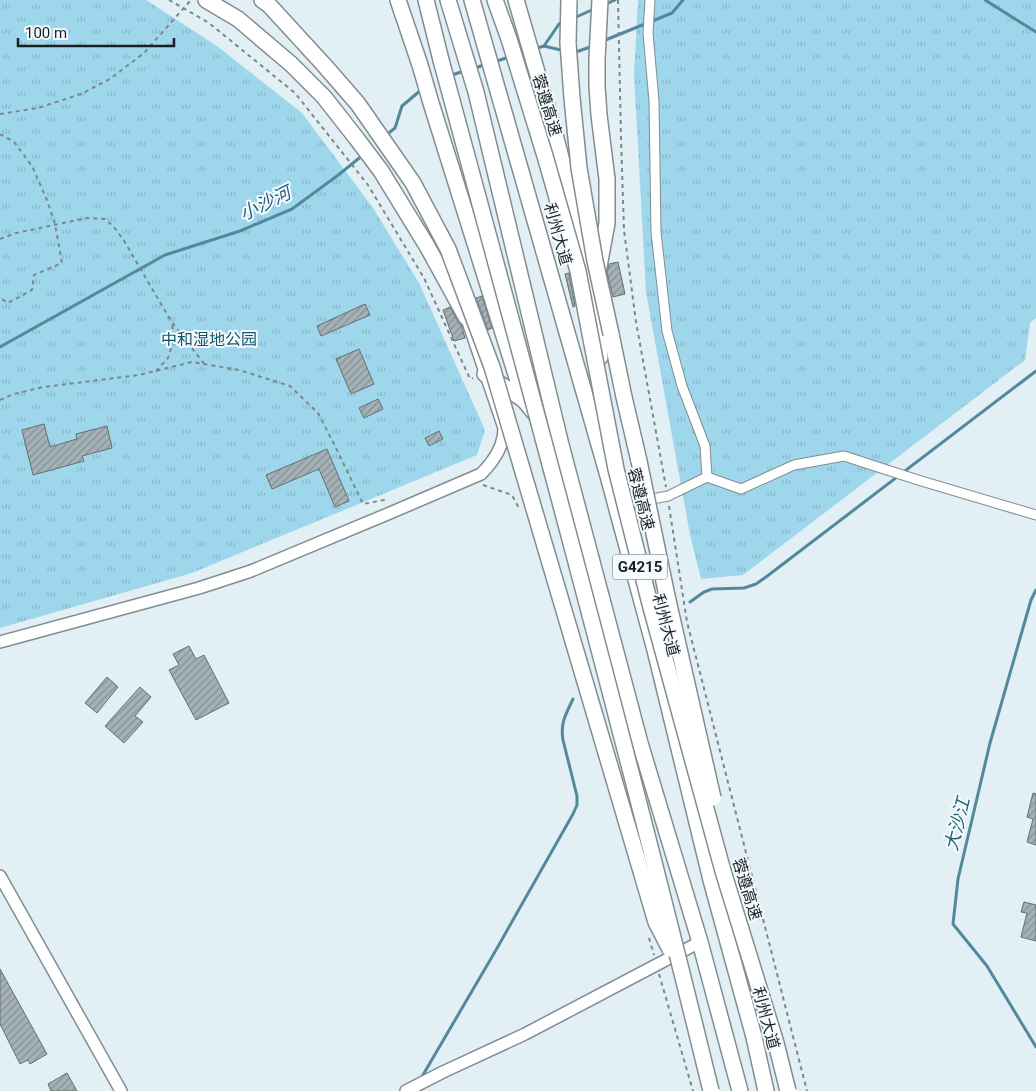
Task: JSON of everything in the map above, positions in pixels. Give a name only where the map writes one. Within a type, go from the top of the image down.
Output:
[{"type":"highway","points":[[206,0],[238,19],[291,64],[324,97],[381,171],[427,246],[466,317]]},
{"type":"highway","points":[[262,0],[269,5],[358,104],[414,183],[448,249],[492,367],[656,922],[682,973]]},
{"type":"highway","points":[[398,0],[524,400]]},
{"type":"highway","points":[[426,0],[543,438],[711,1091]]},
{"type":"highway","points":[[448,0],[476,92],[561,445],[640,743],[700,942],[740,1091]]},
{"type":"highway","name":"利州大道","points":[[472,0],[608,476],[655,650],[711,880],[754,1037],[766,1091]]},
{"type":"highway","name":"蓉遵高速","points":[[495,0],[545,156],[578,271],[616,469],[650,604],[723,872],[776,1043],[788,1091]]},
{"type":"highway","points":[[516,0],[553,127],[595,288],[608,476]]},
{"type":"highway","points":[[569,0],[568,43],[572,98],[579,168],[595,261],[711,790],[723,872]]},
{"type":"highway","points":[[595,288],[607,223],[607,179],[599,115],[597,59],[600,0]]},
{"type":"highway","points":[[485,374],[524,400],[561,445]]},
{"type":"main road","points":[[0,642],[199,588],[250,571],[390,514],[481,474],[492,464],[504,438],[504,428],[466,317]]},
{"type":"main road","points":[[0,876],[121,1091]]},
{"type":"main road","points":[[406,1091],[525,1034],[700,942]]},
{"type":"street","points":[[650,0],[648,33],[654,102],[656,232],[667,331],[682,386],[705,446],[707,477]]},
{"type":"street","points":[[616,506],[668,496],[707,477],[741,489],[794,465],[844,456],[1036,515]]},
{"type":"path","points":[[169,0],[208,23],[295,93],[368,185],[424,278],[470,379],[485,374]]},
{"type":"path","points":[[0,114],[38,108],[81,94],[110,79],[144,53],[191,0]]},
{"type":"path","points":[[618,0],[624,230],[636,322],[668,496],[687,622],[807,1091]]},
{"type":"path","points":[[0,134],[14,142],[32,166],[55,224],[62,263],[34,275],[32,290],[8,303],[0,298]]},
{"type":"path","points":[[0,239],[16,233],[55,224],[87,218],[105,219],[123,239],[171,321],[206,365]]},
{"type":"path","points":[[156,371],[168,358],[175,336],[171,321]]},
{"type":"path","points":[[0,400],[14,394],[43,387],[139,375],[192,362],[239,370],[290,386],[318,413],[363,504],[384,500]]},
{"type":"path","points":[[483,485],[512,495],[522,512]]},
{"type":"path","points":[[649,937],[693,1091]]},
{"type":"green space","name":"中和湿地公园","points":[[0,0],[146,0],[217,46],[302,113],[373,208],[419,283],[485,430],[477,455],[192,573],[0,628]]},
{"type":"green space","points":[[638,0],[1036,0],[1036,318],[1030,323],[1025,360],[743,575],[701,579],[690,535],[646,292],[634,75]]},
{"type":"building","points":[[618,262],[625,294],[613,297],[607,273],[609,264]]},
{"type":"building","points":[[569,273],[575,306],[573,307],[565,274]]},
{"type":"building","points":[[482,296],[492,328],[488,330],[476,298]]},
{"type":"building","points":[[365,304],[370,315],[321,336],[317,326]]},
{"type":"building","points":[[450,307],[461,325],[465,338],[454,341],[443,310]]},
{"type":"building","points":[[359,349],[374,384],[351,394],[336,359]]},
{"type":"building","points":[[378,399],[383,409],[364,418],[359,408]]},
{"type":"building","points":[[44,424],[50,447],[77,439],[76,434],[107,426],[112,448],[82,456],[84,461],[33,475],[22,430]]},
{"type":"building","points":[[439,431],[443,439],[429,446],[425,438]]},
{"type":"building","points":[[327,449],[349,501],[335,507],[319,469],[272,489],[266,475]]},
{"type":"building","points":[[189,646],[196,659],[204,655],[229,703],[196,720],[169,670],[179,665],[173,654]]},
{"type":"building","points":[[107,677],[118,687],[97,713],[85,703]]},
{"type":"building","points":[[140,687],[151,697],[135,716],[143,722],[124,743],[105,726]]},
{"type":"building","points":[[1033,793],[1036,794],[1036,845],[1027,842],[1033,819],[1027,817]]},
{"type":"building","points":[[1024,902],[1036,905],[1036,941],[1021,937],[1027,913],[1021,912]]},
{"type":"building","points":[[0,969],[47,1054],[30,1064],[28,1060],[20,1064],[0,1024]]},
{"type":"building","points":[[67,1073],[77,1091],[51,1091],[48,1084]]},
{"type":"waterway","name":"小沙河","points":[[604,5],[615,0]]},
{"type":"waterway","name":"小沙河","points":[[603,41],[672,13],[683,0]]},
{"type":"waterway","name":"小沙河","points":[[985,0],[1036,32]]},
{"type":"waterway","name":"小沙河","points":[[574,18],[594,9]]},
{"type":"waterway","name":"小沙河","points":[[544,46],[559,24],[564,22]]},
{"type":"waterway","name":"小沙河","points":[[534,49],[544,46],[565,51]]},
{"type":"waterway","name":"小沙河","points":[[573,53],[593,46]]},
{"type":"waterway","name":"小沙河","points":[[494,62],[509,57]]},
{"type":"waterway","name":"小沙河","points":[[473,69],[486,64]]},
{"type":"waterway","name":"小沙河","points":[[449,76],[464,71]]},
{"type":"waterway","name":"小沙河","points":[[385,136],[395,128],[402,106],[421,90]]},
{"type":"waterway","name":"小沙河","points":[[0,347],[165,255],[240,231],[292,209],[363,155]]},
{"type":"waterway","points":[[690,602],[712,589],[744,588],[756,584],[1036,371]]},
{"type":"waterway","name":"大沙江","points":[[1036,590],[1031,600],[990,743],[958,879],[953,924],[987,966],[1036,1047]]},
{"type":"waterway","points":[[420,1080],[496,950],[577,805],[577,796],[562,734],[564,719],[573,699]]}]
